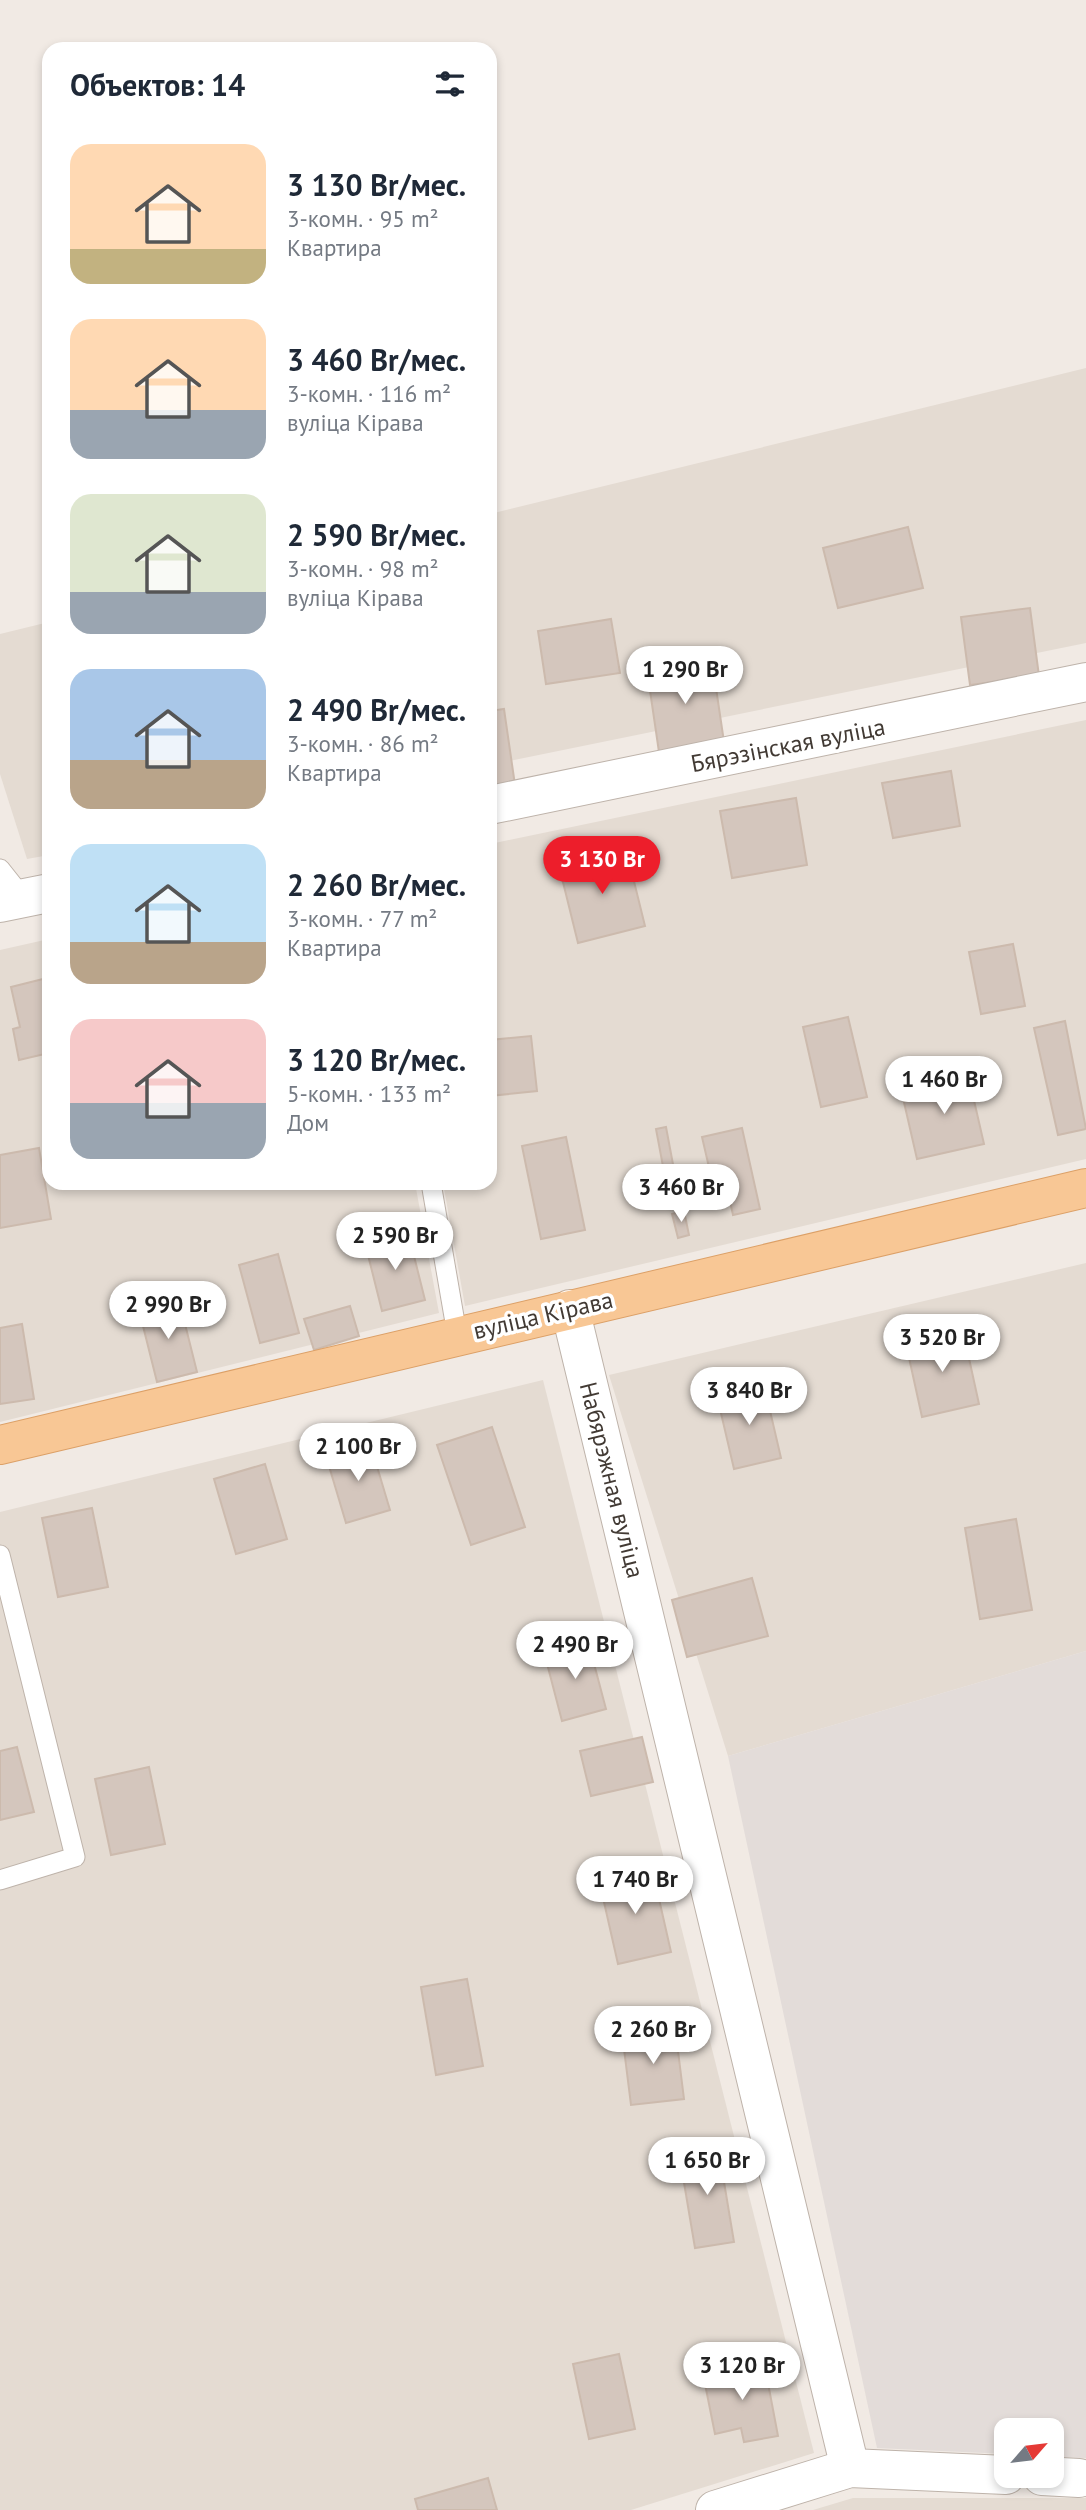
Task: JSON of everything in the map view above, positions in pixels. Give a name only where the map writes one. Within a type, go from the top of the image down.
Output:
[{"type":"main road","name":"вуліца Кірава","points":[[0,1445],[1086,1188]]},
{"type":"street","name":"Бярэзінская вуліца","points":[[497,804],[1086,682]]},
{"type":"street","name":"Набярэжная вуліца","points":[[570,1309],[850,2468]]},
{"type":"street","points":[[715,2510],[850,2468],[994,2474]]},
{"type":"lane","points":[[0,869],[24,898]]},
{"type":"lane","points":[[432,1190],[457,1335]]},
{"type":"lane","points":[[0,1555],[75,1857],[0,1880]]},
{"type":"shaded area","points":[[1086,368],[1086,643],[497,764],[497,512]]},
{"type":"shaded area","points":[[42,624],[42,856],[27,859],[0,774],[0,634]]},
{"type":"shaded area","points":[[1086,720],[1086,1159],[465,1306],[444,1190],[497,1190],[497,843]]},
{"type":"shaded area","points":[[42,941],[42,1190],[416,1190],[439,1313],[0,1422],[0,950]]},
{"type":"shaded area","points":[[1086,1263],[1086,1651],[728,1756],[609,1375]]},
{"type":"shaded area","points":[[543,1380],[814,2453],[631,2510],[0,2510],[0,1512]]},
{"type":"shaded area","points":[[1086,1651],[1086,2458],[1064,2457],[1064,2418],[994,2418],[994,2453],[877,2448],[728,1756]]},
{"type":"shaded area","points":[[853,2498],[1086,2498],[1086,2510],[813,2510]]},
{"type":"building","points":[[908,527],[923,588],[838,608],[823,548]]},
{"type":"building","points":[[1030,608],[1039,676],[970,685],[961,617]]},
{"type":"building","points":[[611,619],[620,673],[546,684],[538,631]]},
{"type":"building","points":[[712,661],[724,742],[659,752],[647,670]]},
{"type":"building","points":[[504,709],[515,785],[497,788],[497,710]]},
{"type":"building","points":[[951,771],[960,826],[893,838],[882,783]]},
{"type":"building","points":[[796,798],[807,865],[732,878],[720,811]]},
{"type":"building","points":[[626,849],[645,926],[578,943],[559,866]]},
{"type":"building","points":[[1013,944],[1025,1006],[981,1014],[969,952]]},
{"type":"building","points":[[42,979],[42,1055],[19,1060],[13,1029],[20,1027],[11,987]]},
{"type":"building","points":[[848,1017],[867,1097],[821,1107],[803,1027]]},
{"type":"building","points":[[1065,1021],[1086,1129],[1058,1135],[1034,1028]]},
{"type":"building","points":[[531,1036],[537,1091],[497,1095],[497,1039]]},
{"type":"building","points":[[967,1070],[984,1144],[917,1159],[903,1098],[930,1091],[927,1078]]},
{"type":"building","points":[[666,1127],[681,1207],[671,1209],[656,1129]]},
{"type":"building","points":[[742,1128],[760,1209],[733,1215],[724,1173],[711,1176],[702,1137]]},
{"type":"building","points":[[566,1137],[585,1230],[541,1239],[522,1146]]},
{"type":"building","points":[[39,1148],[42,1190],[46,1190],[51,1219],[0,1228],[0,1155]]},
{"type":"building","points":[[684,1211],[689,1235],[678,1238],[672,1214]]},
{"type":"building","points":[[408,1232],[425,1300],[382,1311],[365,1243]]},
{"type":"building","points":[[278,1254],[299,1333],[260,1343],[239,1265]]},
{"type":"building","points":[[179,1300],[197,1372],[157,1382],[139,1310]]},
{"type":"building","points":[[350,1306],[359,1336],[314,1350],[304,1319]]},
{"type":"building","points":[[22,1324],[34,1399],[0,1404],[0,1328]]},
{"type":"building","points":[[963,1331],[979,1404],[922,1417],[906,1344]]},
{"type":"building","points":[[764,1385],[781,1458],[734,1469],[717,1396]]},
{"type":"building","points":[[492,1427],[525,1527],[471,1545],[437,1445]]},
{"type":"building","points":[[370,1443],[390,1510],[346,1523],[326,1456]]},
{"type":"building","points":[[265,1464],[287,1539],[236,1554],[214,1479]]},
{"type":"building","points":[[92,1508],[108,1587],[58,1597],[42,1518]]},
{"type":"building","points":[[1016,1519],[1032,1610],[980,1619],[965,1528]]},
{"type":"building","points":[[752,1578],[768,1636],[687,1657],[672,1600]]},
{"type":"building","points":[[588,1641],[606,1709],[562,1721],[544,1652]]},
{"type":"building","points":[[642,1737],[653,1782],[591,1796],[580,1751]]},
{"type":"building","points":[[17,1747],[34,1812],[0,1820],[0,1751]]},
{"type":"building","points":[[149,1767],[165,1844],[111,1855],[95,1779]]},
{"type":"building","points":[[652,1868],[671,1952],[618,1964],[599,1880]]},
{"type":"building","points":[[467,1979],[483,2066],[436,2075],[421,1987]]},
{"type":"building","points":[[675,2027],[684,2099],[631,2105],[622,2033]]},
{"type":"building","points":[[718,2146],[734,2242],[695,2248],[679,2153]]},
{"type":"building","points":[[619,2354],[635,2429],[589,2439],[573,2364]]},
{"type":"building","points":[[764,2362],[778,2436],[744,2442],[741,2428],[715,2434],[703,2374]]},
{"type":"building","points":[[488,2478],[497,2510],[418,2510],[415,2499]]}]
